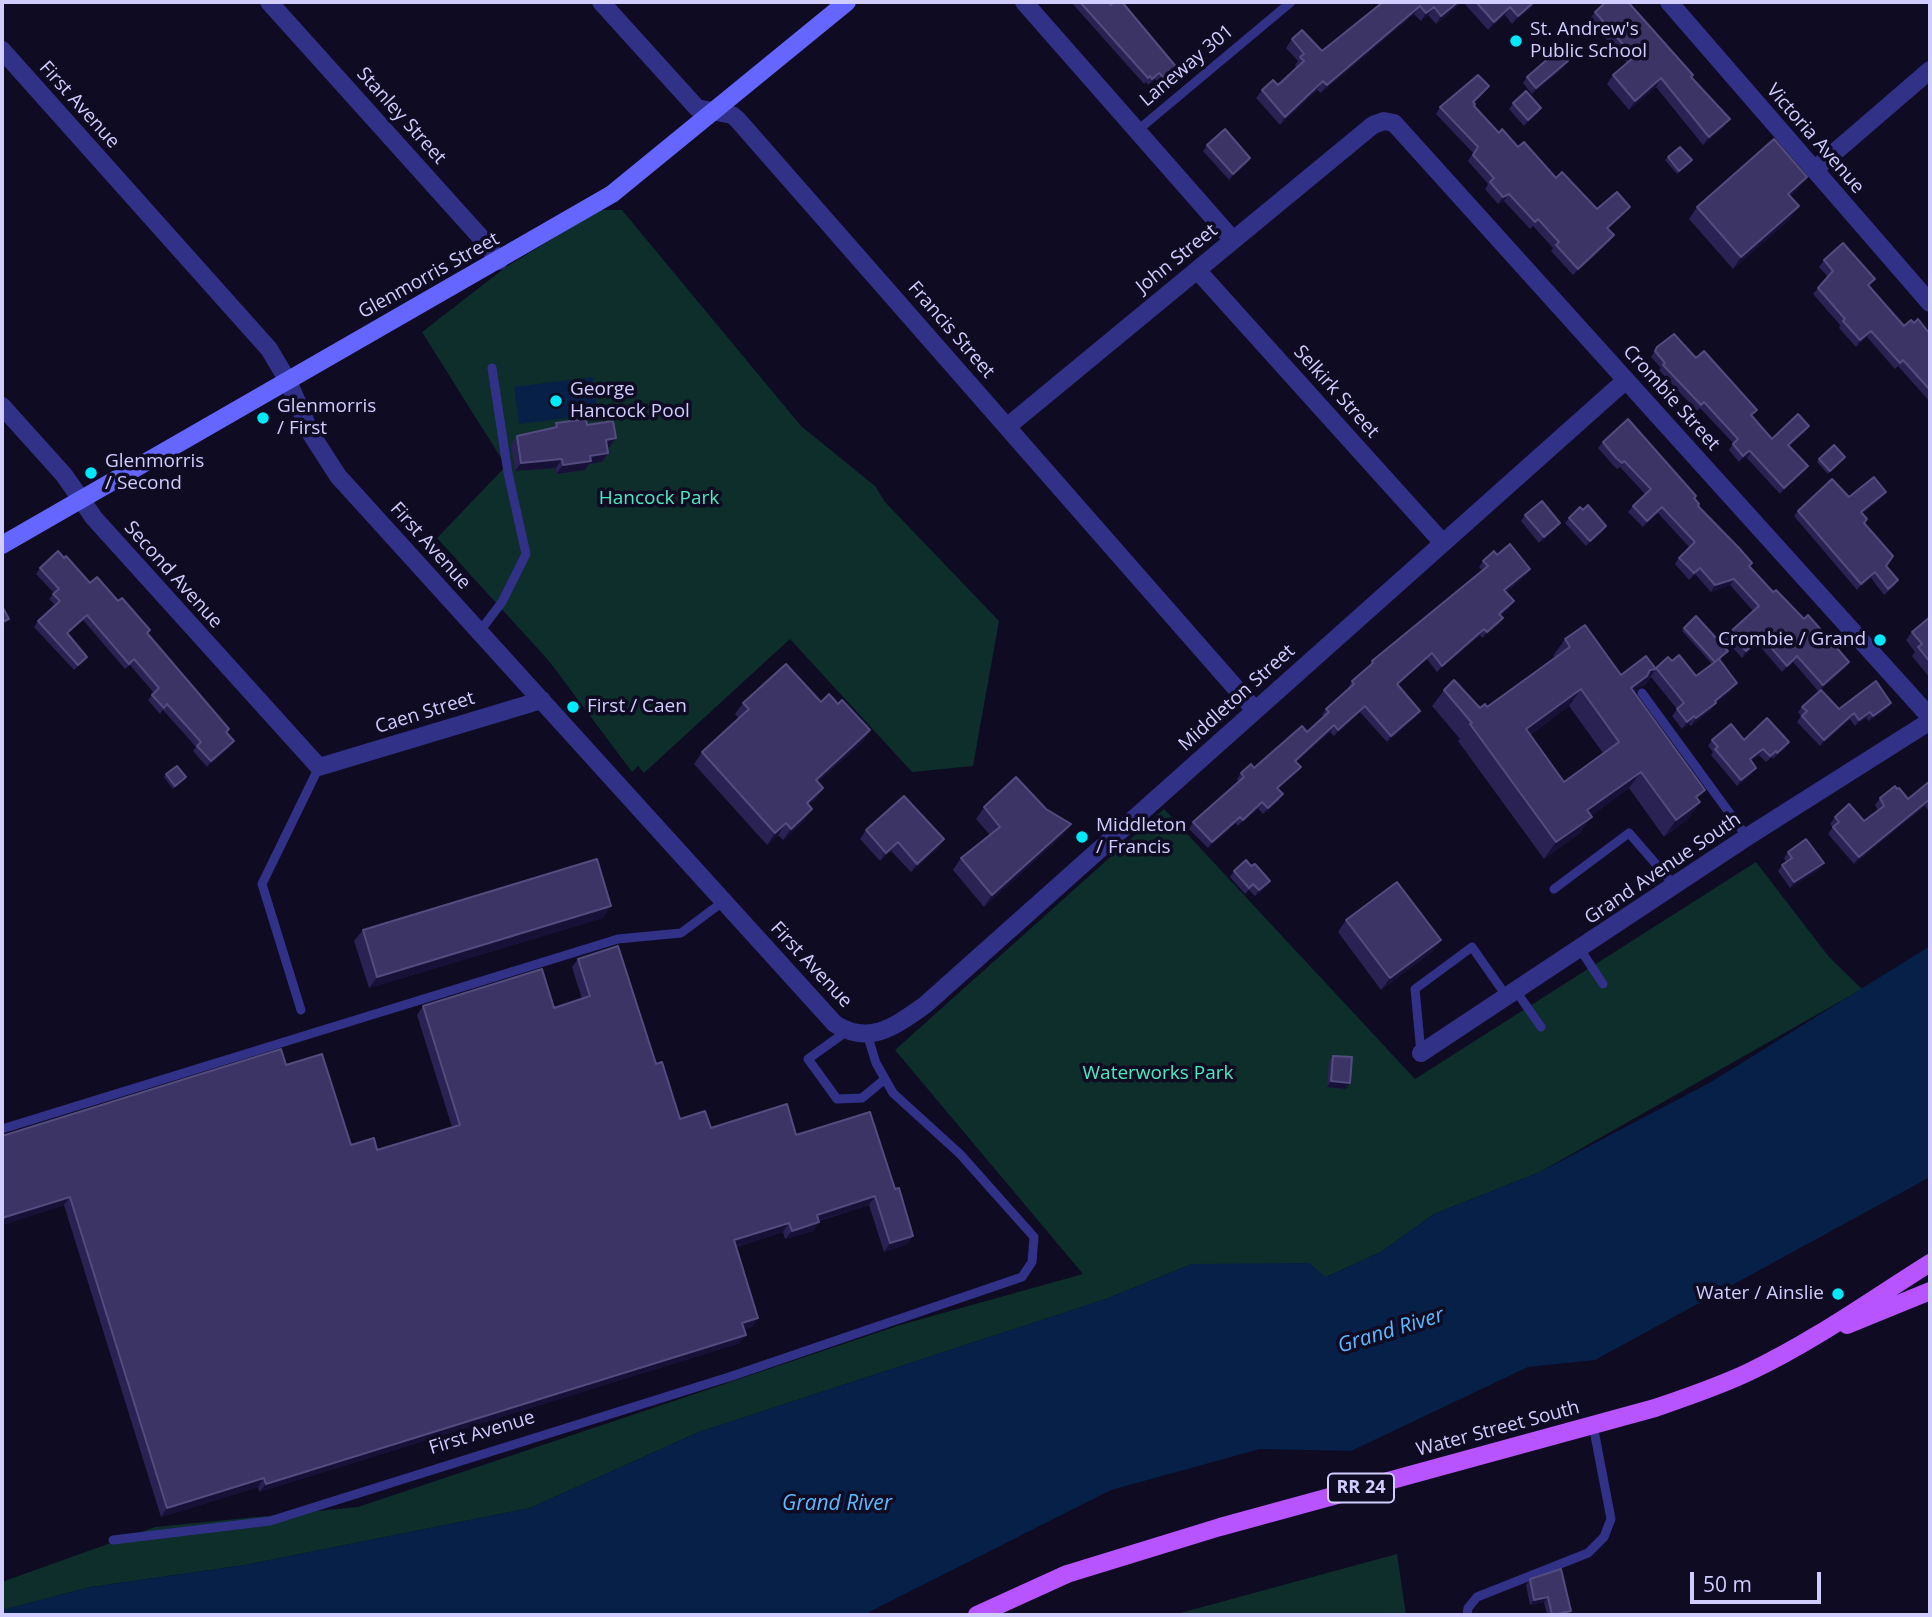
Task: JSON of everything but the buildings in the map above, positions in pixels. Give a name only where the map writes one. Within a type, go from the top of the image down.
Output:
[{"type":"main road","name":"Water Street South","points":[[977,1615],[1067,1574],[1220,1527],[1703,1391],[1750,1372],[1805,1342],[1930,1263]]},
{"type":"main road","points":[[1805,1342],[1930,1291]]},
{"type":"street","name":"Stanley Street","points":[[269,2],[484,240],[499,261]]},
{"type":"street","name":"Francis Street","points":[[601,2],[697,108],[732,115],[737,119],[1255,710]]},
{"type":"street","name":"Glenmorris Street","points":[[2,545],[612,194],[847,2]]},
{"type":"street","points":[[1024,2],[1233,240]]},
{"type":"street","name":"Victoria Avenue","points":[[1669,2],[1930,303]]},
{"type":"street","name":"First Avenue","points":[[2,50],[270,349],[289,381],[311,434],[338,475],[835,1024],[846,1031],[859,1035],[867,1034]]},
{"type":"street","points":[[1814,170],[1930,70]]},
{"type":"street","name":"Crombie Street","points":[[1373,125],[1384,121],[1394,123],[1930,719]]},
{"type":"street","name":"John Street","points":[[1008,426],[1373,125]]},
{"type":"street","name":"Selkirk Street","points":[[1197,270],[1443,543]]},
{"type":"street","name":"Middleton Street","points":[[867,1034],[890,1028],[925,1005],[1626,380]]},
{"type":"street","name":"Second Avenue","points":[[2,406],[64,475],[94,518],[319,767]]},
{"type":"street","name":"Caen Street","points":[[319,767],[542,700]]},
{"type":"street","name":"Grand Avenue South","points":[[1421,1053],[1930,719]]},
{"type":"lane","name":"Laneway 301","points":[[1138,130],[1292,2]]},
{"type":"lane","points":[[480,631],[502,603],[526,554],[508,473],[492,368]]},
{"type":"lane","points":[[1642,693],[1747,837]]},
{"type":"lane","points":[[301,1010],[262,884],[319,767]]},
{"type":"lane","points":[[1554,889],[1629,833],[1675,886]]},
{"type":"lane","points":[[2,1129],[618,939],[681,933],[724,901]]},
{"type":"lane","points":[[1421,1053],[1415,989],[1472,947],[1541,1027]]},
{"type":"lane","points":[[1580,949],[1603,984]]},
{"type":"lane","points":[[846,1031],[808,1059],[837,1099],[862,1098],[885,1079]]},
{"type":"lane","name":"First Avenue","points":[[113,1540],[270,1521],[732,1377],[1022,1277],[1032,1262],[1034,1237],[960,1154],[893,1093],[876,1063],[867,1034]]},
{"type":"lane","points":[[1467,1615],[1468,1608],[1478,1597],[1588,1553],[1604,1537],[1611,1519],[1593,1424]]},
{"type":"green space","name":"Hancock Park","points":[[600,210],[622,210],[801,426],[875,486],[885,502],[999,621],[973,766],[912,772],[790,639],[644,773],[638,766],[632,772],[549,661],[437,538],[506,466],[422,332],[506,267]]},
{"type":"green space","name":"Waterworks Park","points":[[1164,809],[1415,1079],[1756,862],[1829,957],[1862,989],[1540,1172],[1434,1214],[1381,1252],[1326,1277],[1192,1264],[1106,1299],[699,1432],[530,1508],[245,1565],[91,1587],[2,1610],[2,1582],[155,1527],[358,1507],[900,1325],[1083,1274],[895,1050]]},
{"type":"green space","points":[[1397,1554],[1406,1615],[1173,1615]]},
{"type":"water","name":"George Hancock Pool","points":[[593,377],[598,414],[519,424],[514,387]]},
{"type":"water","name":"Grand River","points":[[1930,946],[1930,1177],[1595,1360],[1528,1367],[1351,1451],[1260,1449],[1111,1490],[863,1615],[2,1615],[2,1610],[91,1587],[245,1565],[530,1508],[699,1432],[1106,1299],[1192,1264],[1309,1263],[1326,1277],[1381,1252],[1434,1214],[1540,1172],[1711,1082]]},
{"type":"place","name":"St. Andrew's Public School","points":[[1516,41]]},
{"type":"place","name":"George Hancock Pool","points":[[556,401]]},
{"type":"place","name":"Glenmorris / First","points":[[263,418]]},
{"type":"place","name":"Glenmorris / Second","points":[[91,473]]},
{"type":"place","name":"Crombie / Grand","points":[[1880,640]]},
{"type":"place","name":"First / Caen","points":[[573,707]]},
{"type":"place","name":"Middleton / Francis","points":[[1082,837]]},
{"type":"place","name":"Water / Ainslie","points":[[1838,1294]]}]
